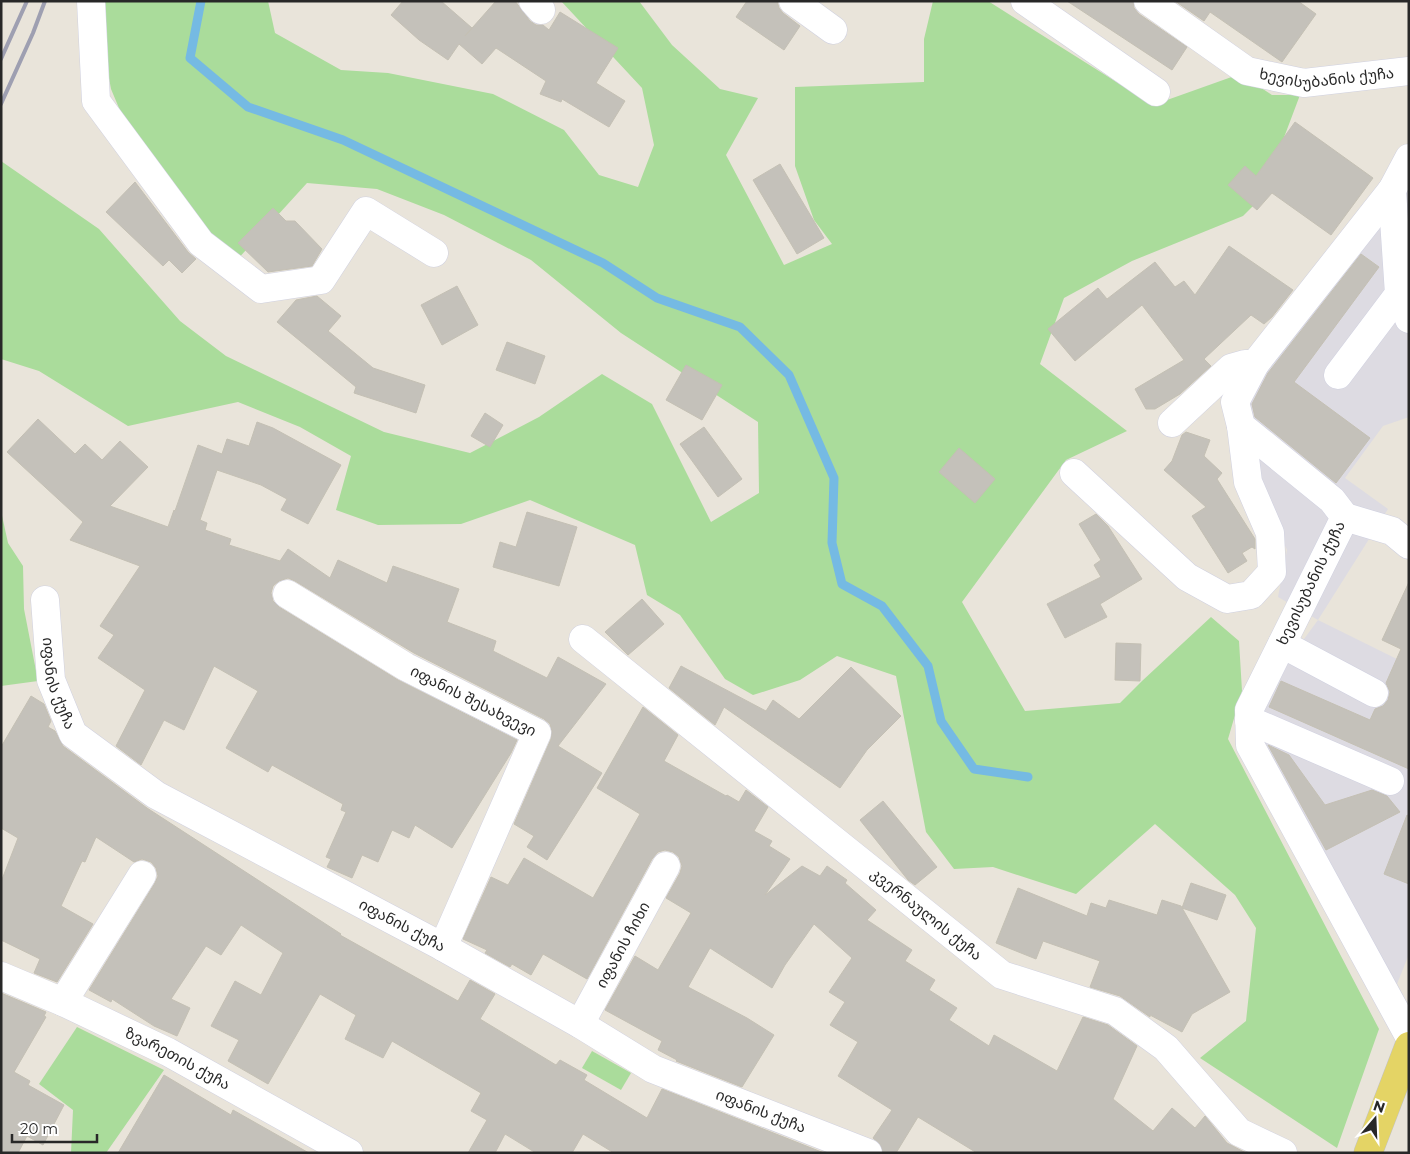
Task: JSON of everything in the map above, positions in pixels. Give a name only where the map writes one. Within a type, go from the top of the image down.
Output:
[{"type":"main road","points":[[1368,1153],[1409,1046]]},
{"type":"street","points":[[91,1],[96,101],[201,243],[260,289],[321,280],[366,211],[434,253]]},
{"type":"street","points":[[793,1],[833,30]]},
{"type":"street","points":[[1025,1],[1156,92]]},
{"type":"street","name":"ხევისუბანის ქუჩა","points":[[1148,1],[1247,71],[1304,83],[1409,71]]},
{"type":"street","points":[[1074,473],[1187,577],[1227,599],[1251,595],[1272,572],[1270,533],[1248,482],[1241,426],[1235,402],[1255,364],[1392,190],[1409,158]]},
{"type":"street","points":[[1392,190],[1398,294],[1409,319]]},
{"type":"street","points":[[1338,375],[1398,294]]},
{"type":"street","points":[[1172,422],[1231,368],[1245,364],[1255,364]]},
{"type":"street","name":"ხევისუბანის ქუჩა","points":[[1241,426],[1332,500],[1345,517],[1249,710],[1250,745],[1409,1036]]},
{"type":"street","points":[[1345,517],[1392,531],[1409,545]]},
{"type":"street","name":"იფანის შესახვევი","points":[[287,594],[406,667],[537,732],[443,947]]},
{"type":"street","name":"იფანის ქუჩა","points":[[45,600],[51,680],[73,734],[156,795],[443,947],[580,1024],[653,1069],[868,1153]]},
{"type":"street","name":"კვერნაულის ქუჩა","points":[[583,639],[1002,975],[1116,1011],[1166,1048],[1239,1132],[1283,1153]]},
{"type":"street","points":[[1282,644],[1374,693]]},
{"type":"street","points":[[1249,720],[1390,781]]},
{"type":"street","name":"იფანის ჩიხი","points":[[580,1024],[666,866]]},
{"type":"street","points":[[63,1002],[142,875]]},
{"type":"street","name":"ზვარეთის ქუჩა","points":[[1,976],[63,1002],[168,1052],[349,1153]]},
{"type":"shaded area","points":[[1409,189],[1409,417],[1383,426],[1345,478],[1388,509],[1318,620],[1278,597],[1287,550],[1260,489],[1245,426],[1254,371],[1357,241]]},
{"type":"shaded area","points":[[1318,620],[1409,665],[1409,954],[1395,989],[1265,769],[1260,699]]},
{"type":"green space","points":[[100,1],[268,1],[275,33],[341,70],[388,73],[493,94],[564,130],[599,175],[638,187],[654,145],[642,88],[561,1],[639,1],[672,45],[720,89],[758,98],[726,155],[784,265],[832,244],[814,220],[795,166],[795,87],[924,82],[924,39],[933,1],[988,1],[1153,105],[1240,74],[1272,95],[1300,95],[1280,148],[1271,188],[1243,216],[1132,261],[1064,298],[1040,364],[1127,431],[1066,460],[962,602],[1025,711],[1120,703],[1211,617],[1239,641],[1242,691],[1228,739],[1379,1029],[1337,1148],[1200,1058],[1246,1021],[1256,928],[1235,895],[1155,824],[1076,894],[993,867],[954,869],[926,832],[896,676],[837,656],[800,680],[753,695],[725,679],[680,615],[647,595],[635,545],[530,500],[461,524],[378,525],[336,510],[351,456],[300,427],[238,402],[128,426],[39,371],[1,359],[1,161],[99,229],[180,321],[226,356],[384,432],[470,453],[539,417],[602,374],[652,404],[711,522],[759,493],[758,422],[621,333],[531,260],[444,215],[377,189],[307,183],[236,261],[142,163],[111,89],[101,34]]},
{"type":"green space","points":[[1,511],[8,543],[23,566],[24,609],[38,681],[1,686]]},
{"type":"green space","points":[[77,1027],[164,1070],[106,1153],[71,1153],[73,1110],[39,1084]]},
{"type":"green space","points":[[592,1051],[631,1073],[621,1090],[582,1068]]},
{"type":"building","points":[[403,1],[441,1],[472,28],[465,36],[496,1],[515,1],[530,21],[536,25],[543,25],[549,30],[560,12],[618,48],[596,83],[625,101],[609,127],[562,99],[561,102],[540,94],[546,81],[496,48],[482,64],[459,44],[448,60],[419,40],[391,15]]},
{"type":"building","points":[[747,1],[777,1],[783,13],[800,26],[784,50],[736,17]]},
{"type":"building","points":[[1067,1],[1133,1],[1134,8],[1139,14],[1187,47],[1172,70]]},
{"type":"building","points":[[1175,1],[1298,1],[1316,14],[1282,62],[1210,12],[1204,21]]},
{"type":"building","points":[[1295,122],[1373,178],[1331,235],[1272,193],[1257,210],[1228,185],[1245,166],[1256,176]]},
{"type":"building","points":[[780,164],[824,238],[797,254],[753,180]]},
{"type":"building","points":[[135,182],[188,252],[196,259],[182,273],[169,260],[163,266],[106,212]]},
{"type":"building","points":[[273,208],[286,221],[295,221],[322,249],[312,266],[268,272],[238,243]]},
{"type":"building","points":[[1229,246],[1293,290],[1272,317],[1264,324],[1251,315],[1204,359],[1211,366],[1180,394],[1155,409],[1146,409],[1135,389],[1184,360],[1142,305],[1075,361],[1048,329],[1098,288],[1107,299],[1155,262],[1175,287],[1184,281],[1195,295]]},
{"type":"building","points":[[1361,254],[1379,267],[1294,382],[1370,438],[1336,483],[1255,417],[1252,404],[1268,373]]},
{"type":"building","points":[[457,286],[478,325],[442,345],[421,305]]},
{"type":"building","points":[[317,296],[341,316],[328,331],[373,368],[425,385],[416,413],[354,393],[356,387],[277,322],[296,300]]},
{"type":"building","points":[[507,342],[545,356],[535,384],[496,370]]},
{"type":"building","points":[[686,365],[722,385],[702,420],[666,400]]},
{"type":"building","points":[[485,413],[503,425],[490,447],[471,436]]},
{"type":"building","points":[[38,419],[75,454],[85,444],[102,460],[120,441],[148,467],[110,506],[168,527],[198,445],[222,454],[227,439],[249,446],[257,422],[273,428],[341,465],[308,524],[281,510],[287,499],[261,485],[217,470],[200,520],[207,523],[205,530],[231,539],[229,545],[280,561],[288,549],[330,578],[338,560],[387,583],[393,566],[459,589],[447,622],[496,641],[493,651],[547,678],[558,657],[606,684],[558,746],[602,773],[547,860],[527,847],[534,836],[514,824],[551,739],[552,731],[550,724],[544,719],[414,653],[288,578],[279,581],[273,586],[271,593],[273,601],[279,607],[398,680],[517,740],[511,753],[452,848],[415,825],[409,838],[392,830],[378,862],[362,855],[352,878],[327,867],[331,859],[326,857],[346,812],[341,810],[343,804],[272,765],[268,772],[226,748],[258,691],[214,666],[184,730],[164,720],[141,765],[116,746],[145,690],[98,658],[114,635],[100,626],[140,566],[70,540],[83,522],[7,452]]},
{"type":"building","points":[[704,427],[742,479],[718,497],[680,444]]},
{"type":"building","points":[[1186,432],[1210,440],[1204,456],[1222,473],[1217,479],[1255,539],[1255,549],[1252,547],[1242,553],[1247,561],[1228,573],[1192,516],[1206,507],[1164,470],[1172,461],[1182,435]]},
{"type":"building","points":[[959,448],[995,479],[975,503],[939,472]]},
{"type":"building","points":[[527,512],[577,527],[559,586],[493,567],[500,542],[516,547]]},
{"type":"building","points":[[1096,514],[1108,526],[1142,579],[1100,604],[1107,617],[1065,638],[1047,604],[1101,577],[1094,565],[1101,560],[1079,524]]},
{"type":"building","points":[[1409,582],[1409,769],[1269,707],[1281,681],[1370,720],[1375,709],[1383,706],[1388,700],[1390,692],[1386,683],[1401,649],[1382,640]]},
{"type":"building","points":[[642,599],[664,624],[628,655],[605,632]]},
{"type":"building","points":[[1116,643],[1141,644],[1140,681],[1115,680]]},
{"type":"building","points":[[681,666],[766,711],[773,700],[799,719],[851,667],[901,716],[867,750],[840,788],[724,707],[715,725],[669,688]]},
{"type":"building","points":[[31,696],[44,704],[51,721],[48,727],[55,731],[63,746],[147,808],[340,935],[458,1001],[470,980],[495,994],[480,1019],[556,1065],[560,1060],[587,1075],[584,1080],[647,1118],[662,1089],[824,1153],[614,1153],[583,1134],[572,1153],[536,1153],[505,1134],[495,1153],[468,1153],[487,1120],[471,1111],[481,1093],[392,1041],[383,1058],[345,1039],[356,1015],[320,994],[268,1084],[228,1061],[239,1040],[211,1026],[235,981],[261,995],[283,953],[241,925],[221,955],[206,946],[171,999],[190,1008],[177,1036],[154,1026],[112,999],[111,1002],[89,990],[158,876],[156,868],[151,862],[142,859],[134,862],[96,837],[85,862],[82,861],[61,906],[93,924],[57,982],[34,973],[40,959],[1,940],[1,882],[18,838],[1,828],[1,747]]},
{"type":"building","points":[[643,707],[678,735],[664,761],[739,802],[746,790],[768,807],[754,831],[772,841],[769,846],[790,859],[765,895],[802,866],[820,876],[827,866],[847,880],[845,883],[876,910],[867,920],[912,950],[905,961],[935,980],[929,990],[957,1008],[949,1020],[989,1046],[994,1035],[1057,1071],[1083,1017],[1108,1025],[1137,1046],[1113,1099],[1153,1131],[1172,1108],[1195,1128],[1205,1116],[1227,1143],[1246,1153],[977,1153],[918,1117],[896,1153],[883,1153],[880,1144],[873,1138],[892,1110],[838,1076],[858,1042],[830,1025],[845,1002],[829,992],[852,958],[814,924],[785,965],[772,988],[710,948],[688,987],[747,1018],[774,1035],[742,1087],[676,1061],[658,1050],[662,1041],[605,1010],[635,956],[658,970],[691,913],[666,898],[682,866],[679,857],[673,852],[665,850],[658,852],[652,859],[587,979],[543,954],[531,975],[512,964],[510,967],[485,953],[487,950],[463,939],[491,877],[508,885],[524,858],[593,898],[640,814],[597,788]]},
{"type":"building","points":[[1268,745],[1289,755],[1325,805],[1372,790],[1387,796],[1400,812],[1326,850]]},
{"type":"building","points":[[883,801],[937,867],[915,885],[908,880],[860,820]]},
{"type":"building","points":[[1407,815],[1409,816],[1409,884],[1384,874]]},
{"type":"building","points":[[1191,883],[1226,895],[1217,920],[1182,908]]},
{"type":"building","points":[[1018,888],[1087,916],[1091,903],[1106,908],[1109,900],[1157,915],[1162,900],[1181,906],[1230,992],[1192,1014],[1182,1032],[1150,1015],[1150,1017],[1120,996],[1090,987],[1100,961],[1043,941],[1036,959],[996,943]]},
{"type":"building","points":[[1,993],[46,1012],[44,1016],[46,1017],[14,1072],[30,1081],[28,1085],[64,1105],[43,1145],[27,1136],[18,1153],[1,1153]]},
{"type":"building","points":[[164,1075],[231,1115],[233,1110],[309,1153],[118,1153]]},
{"type":"waterway","points":[[201,1],[190,58],[248,107],[343,140],[603,263],[657,298],[740,327],[789,375],[834,478],[832,543],[842,584],[882,606],[928,666],[941,721],[974,769],[1028,777]]},
{"type":"railway","points":[[1,59],[27,1]]},
{"type":"railway","points":[[1,104],[33,33],[45,1]]}]
